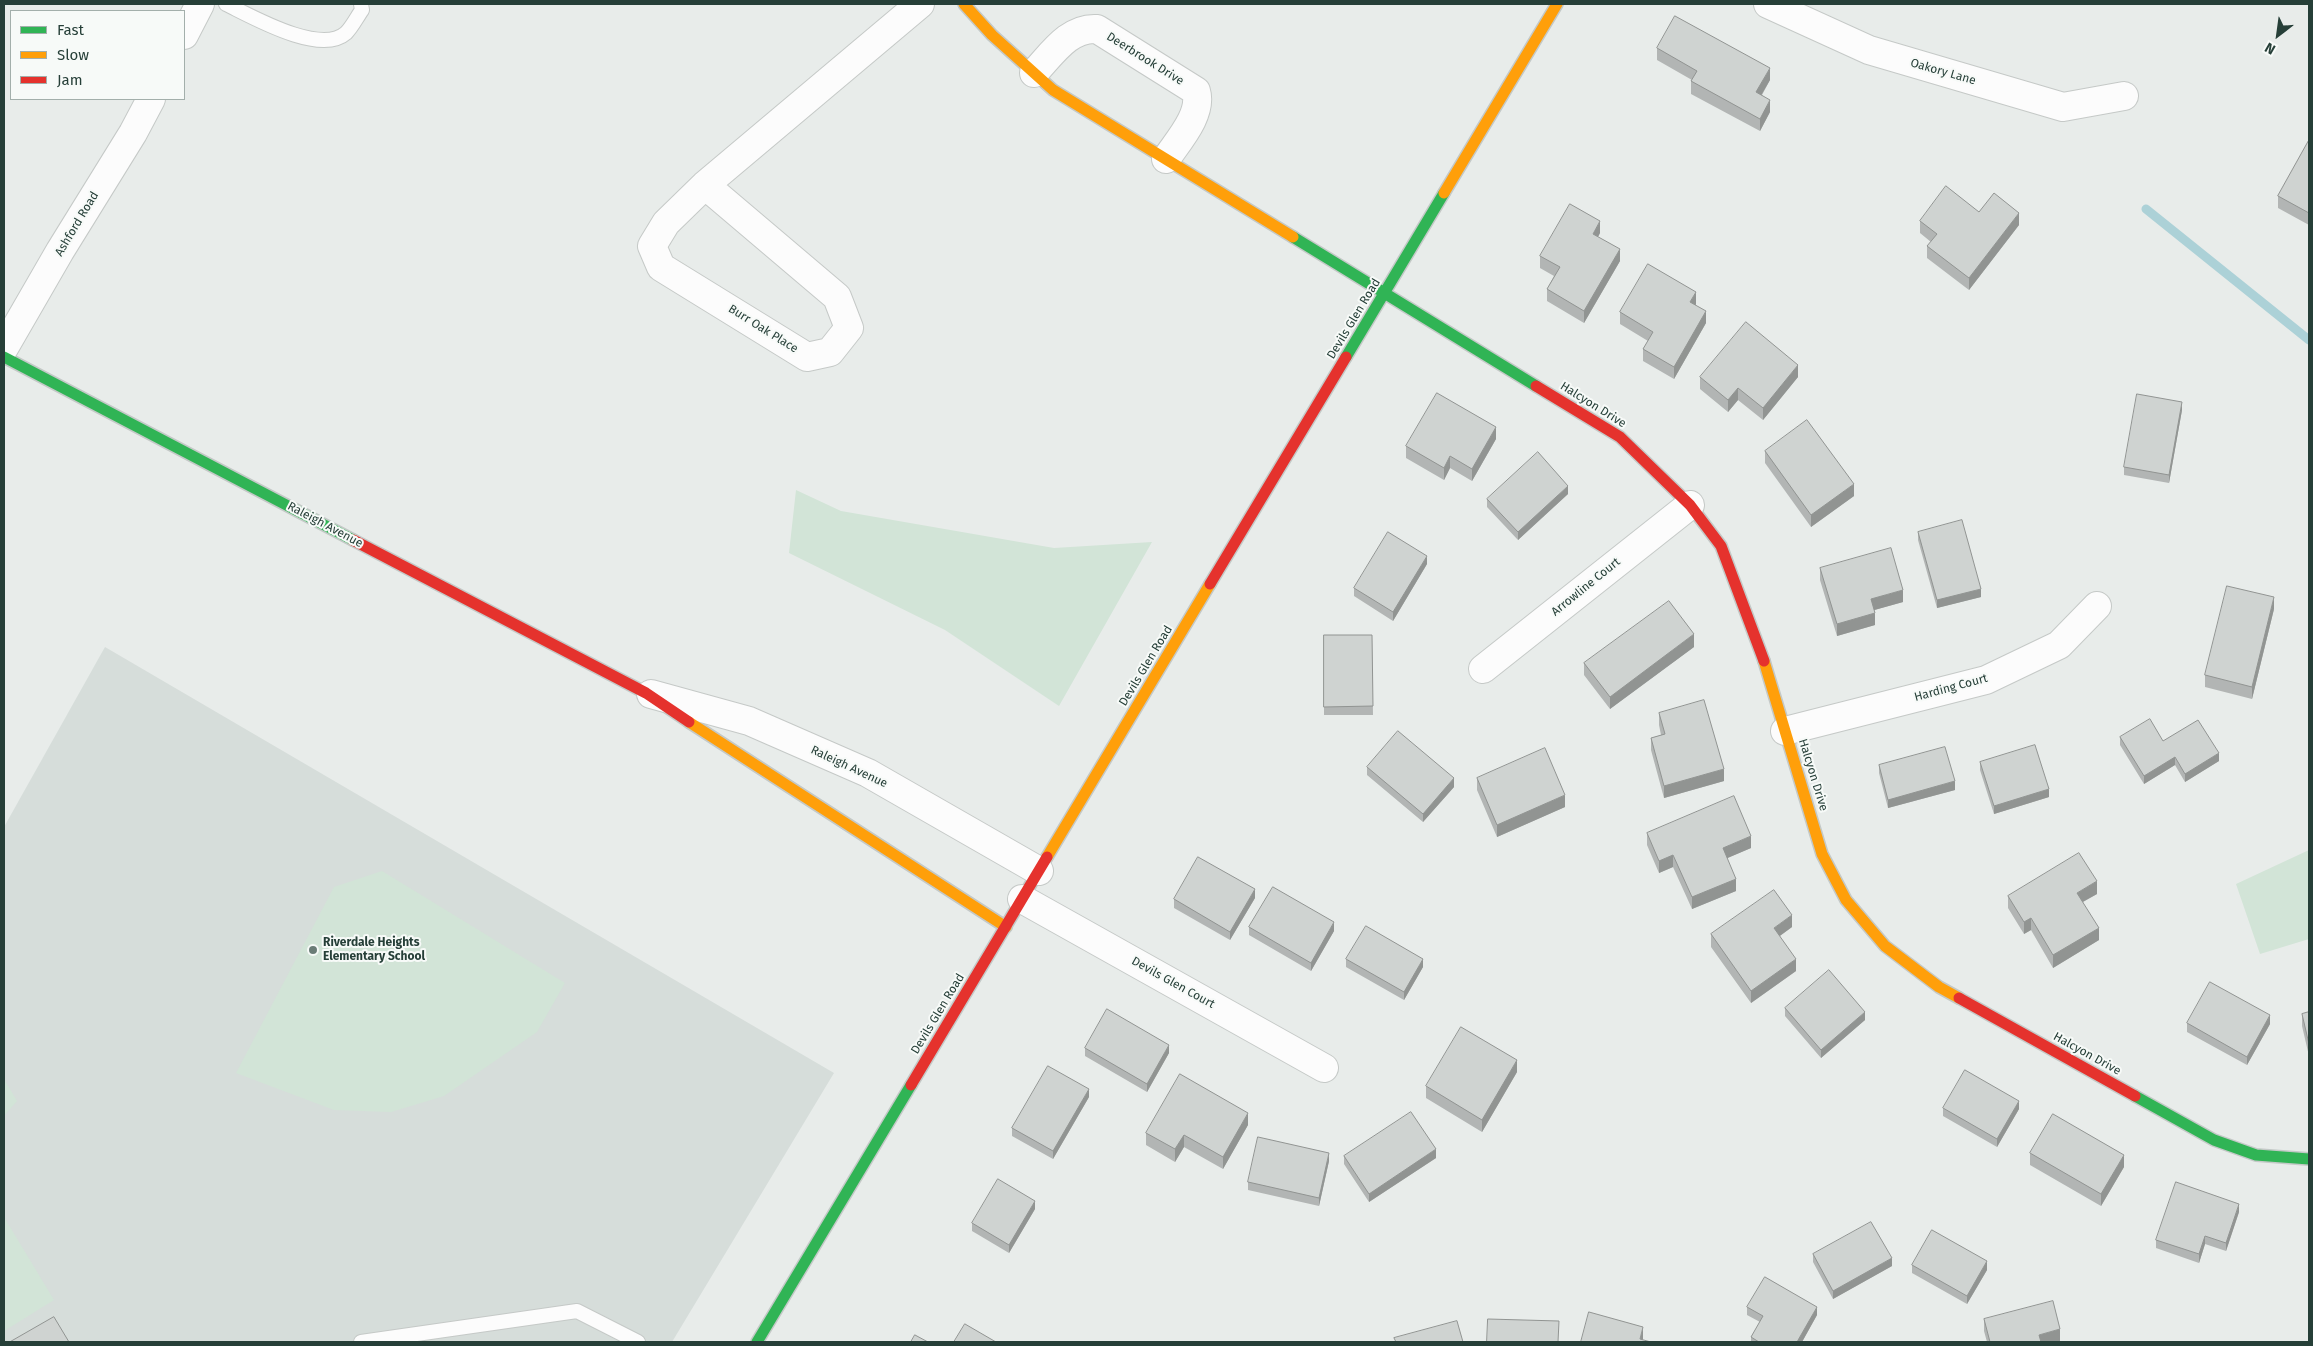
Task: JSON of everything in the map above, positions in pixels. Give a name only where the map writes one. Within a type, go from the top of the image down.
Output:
[{"type":"street","points":[[185,33],[200,4]]},
{"type":"street","name":"Burr Oak Place","points":[[705,185],[837,297],[849,328],[830,352],[807,357],[661,267],[652,246],[666,223],[705,185],[920,4]]},
{"type":"street","points":[[964,4],[992,35],[1053,90],[1385,293]]},
{"type":"street","name":"Devils Glen Road","points":[[757,1342],[1557,4]]},
{"type":"street","name":"Oakory Lane","points":[[1768,4],[1869,50],[2063,108],[2124,96]]},
{"type":"street","name":"Deerbrook Drive","points":[[1034,73],[1072,34],[1085,28],[1097,29],[1196,91],[1199,100],[1196,112],[1166,159]]},
{"type":"street","name":"Ashford Road","points":[[4,348],[60,251],[133,133],[150,100]]},
{"type":"street","name":"Halcyon Drive","points":[[1385,293],[1620,437],[1690,505],[1721,546],[1757,638],[1822,854],[1846,900],[1885,946],[1939,987],[2214,1140],[2256,1155],[2309,1159]]},
{"type":"street","name":"Raleigh Avenue","points":[[4,356],[646,693],[744,759],[1006,927]]},
{"type":"street","name":"Arrowline Court","points":[[1483,669],[1690,505]]},
{"type":"street","name":"Harding Court","points":[[1785,731],[1986,680],[2059,645],[2097,606]]},
{"type":"street","name":"Raleigh Avenue","points":[[646,693],[749,721],[868,773],[1040,871]]},
{"type":"street","name":"Devils Glen Court","points":[[1022,900],[1324,1068]]},
{"type":"lane","points":[[226,4],[288,35],[328,40],[345,34],[362,10],[361,4]]},
{"type":"lane","points":[[361,1342],[577,1311],[638,1342]]},
{"type":"lane","points":[[604,1342],[616,1332]]},
{"type":"shaded area","name":"Riverdale Heights Elementary School","points":[[105,647],[834,1073],[672,1342],[4,1342],[4,827]]},
{"type":"green space","points":[[796,490],[841,511],[1054,548],[1152,542],[1059,706],[945,630],[789,553]]},
{"type":"green space","points":[[2309,850],[2309,939],[2260,954],[2236,884]]},
{"type":"green space","points":[[382,871],[565,983],[537,1032],[444,1096],[391,1112],[334,1110],[236,1073],[334,887]]},
{"type":"green space","points":[[4,1079],[17,1101],[4,1116]]},
{"type":"green space","points":[[4,1217],[54,1300],[4,1331]]},
{"type":"building","points":[[1675,16],[1770,68],[1756,92],[1770,100],[1760,119],[1691,81],[1697,71],[1657,48]]},
{"type":"building","points":[[2309,140],[2309,213],[2278,196]]},
{"type":"building","points":[[1946,186],[1979,212],[1994,193],[2019,213],[1969,278],[1927,246],[1937,234],[1920,221]]},
{"type":"building","points":[[1570,204],[1600,221],[1593,234],[1620,249],[1584,311],[1547,289],[1560,267],[1540,256]]},
{"type":"building","points":[[1648,264],[1696,292],[1690,302],[1706,311],[1674,367],[1643,349],[1653,332],[1620,312]]},
{"type":"building","points":[[1746,322],[1798,365],[1763,408],[1738,388],[1728,400],[1700,377]]},
{"type":"building","points":[[1437,393],[1496,427],[1472,469],[1450,456],[1444,468],[1406,446]]},
{"type":"building","points":[[2137,394],[2182,402],[2169,475],[2124,467]]},
{"type":"building","points":[[1807,420],[1854,484],[1811,515],[1765,451]]},
{"type":"building","points":[[1538,452],[1568,486],[1518,532],[1487,499]]},
{"type":"building","points":[[1962,520],[1981,589],[1937,600],[1918,532]]},
{"type":"building","points":[[1388,532],[1427,556],[1393,612],[1354,588]]},
{"type":"building","points":[[1891,548],[1903,590],[1871,599],[1875,613],[1837,624],[1820,568]]},
{"type":"building","points":[[2227,586],[2274,597],[2252,687],[2205,675]]},
{"type":"building","points":[[1669,601],[1694,634],[1610,697],[1584,663]]},
{"type":"building","points":[[1324,635],[1372,635],[1373,706],[1324,707]]},
{"type":"building","points":[[1704,700],[1724,769],[1664,786],[1651,738],[1665,734],[1659,713]]},
{"type":"building","points":[[2150,719],[2163,741],[2198,720],[2219,753],[2185,774],[2175,757],[2144,776],[2120,737]]},
{"type":"building","points":[[1398,731],[1454,778],[1423,814],[1367,767]]},
{"type":"building","points":[[2035,745],[2049,789],[1994,806],[1980,762]]},
{"type":"building","points":[[1945,747],[1955,781],[1888,800],[1879,765]]},
{"type":"building","points":[[1545,748],[1565,795],[1497,825],[1477,778]]},
{"type":"building","points":[[1734,796],[1751,836],[1723,848],[1736,879],[1692,897],[1673,855],[1659,861],[1647,833]]},
{"type":"building","points":[[2079,853],[2097,881],[2077,893],[2099,928],[2053,955],[2031,918],[2024,922],[2008,896]]},
{"type":"building","points":[[1198,857],[1255,889],[1230,932],[1174,899]]},
{"type":"building","points":[[1273,887],[1334,922],[1311,963],[1249,927]]},
{"type":"building","points":[[1774,890],[1792,915],[1774,928],[1796,959],[1751,991],[1711,934]]},
{"type":"building","points":[[1366,926],[1423,959],[1404,992],[1346,959]]},
{"type":"building","points":[[1829,970],[1865,1012],[1821,1050],[1785,1008]]},
{"type":"building","points":[[2210,982],[2270,1015],[2247,1057],[2187,1023]]},
{"type":"building","points":[[1107,1009],[1169,1045],[1147,1084],[1085,1048]]},
{"type":"building","points":[[2309,1012],[2309,1044],[2302,1014]]},
{"type":"building","points":[[1461,1027],[1517,1060],[1482,1120],[1426,1086]]},
{"type":"building","points":[[1048,1066],[1089,1089],[1053,1151],[1012,1128]]},
{"type":"building","points":[[1965,1070],[2019,1101],[1997,1139],[1943,1108]]},
{"type":"building","points":[[1180,1074],[1248,1113],[1223,1157],[1184,1135],[1175,1149],[1146,1133]]},
{"type":"building","points":[[1411,1112],[1436,1149],[1369,1194],[1344,1156]]},
{"type":"building","points":[[2053,1114],[2124,1155],[2101,1194],[2030,1153]]},
{"type":"building","points":[[1258,1137],[1329,1153],[1319,1198],[1248,1182]]},
{"type":"building","points":[[998,1179],[1035,1201],[1009,1245],[972,1223]]},
{"type":"building","points":[[2176,1182],[2239,1204],[2226,1243],[2205,1236],[2199,1254],[2156,1240]]},
{"type":"building","points":[[1871,1222],[1892,1258],[1833,1291],[1813,1254]]},
{"type":"building","points":[[1932,1230],[1987,1261],[1967,1296],[1912,1265]]},
{"type":"building","points":[[1765,1277],[1817,1307],[1797,1342],[1759,1342],[1751,1337],[1763,1316],[1747,1307]]},
{"type":"building","points":[[2053,1301],[2060,1329],[2039,1335],[2041,1342],[1990,1342],[1984,1319]]},
{"type":"building","points":[[1589,1312],[1643,1327],[1640,1339],[1651,1342],[1581,1342]]},
{"type":"building","points":[[54,1317],[69,1342],[10,1342]]},
{"type":"building","points":[[1488,1319],[1559,1321],[1558,1342],[1487,1342]]},
{"type":"building","points":[[1457,1321],[1463,1342],[1396,1342],[1394,1338]]},
{"type":"building","points":[[965,1324],[996,1342],[954,1342]]},
{"type":"building","points":[[915,1335],[928,1342],[911,1342]]},
{"type":"waterway","points":[[2146,209],[2309,340]]},
{"type":"traffic: fast","points":[[1346,357],[1444,193]]},
{"type":"traffic: fast","points":[[1293,237],[1536,386]]},
{"type":"traffic: fast","points":[[4,357],[353,540]]},
{"type":"traffic: fast","points":[[757,1342],[911,1085]]},
{"type":"traffic: fast","points":[[2135,1096],[2214,1140],[2256,1155],[2309,1159]]},
{"type":"traffic: slow","points":[[964,4],[992,35],[1053,90],[1293,237]]},
{"type":"traffic: slow","points":[[1444,193],[1557,4]]},
{"type":"traffic: slow","points":[[1047,857],[1210,584]]},
{"type":"traffic: slow","points":[[1764,661],[1822,854],[1846,900],[1885,946],[1939,987],[1959,998]]},
{"type":"traffic: slow","points":[[689,722],[1006,927]]},
{"type":"traffic: jam","points":[[1210,584],[1346,357]]},
{"type":"traffic: jam","points":[[1536,386],[1620,437],[1690,505],[1721,546],[1764,661]]},
{"type":"traffic: jam","points":[[353,540],[646,693],[689,722]]},
{"type":"traffic: jam","points":[[911,1085],[1047,857]]},
{"type":"traffic: jam","points":[[1959,998],[2135,1096]]},
{"type":"place","name":"Riverdale Heights Elementary School","points":[[313,950]]}]
